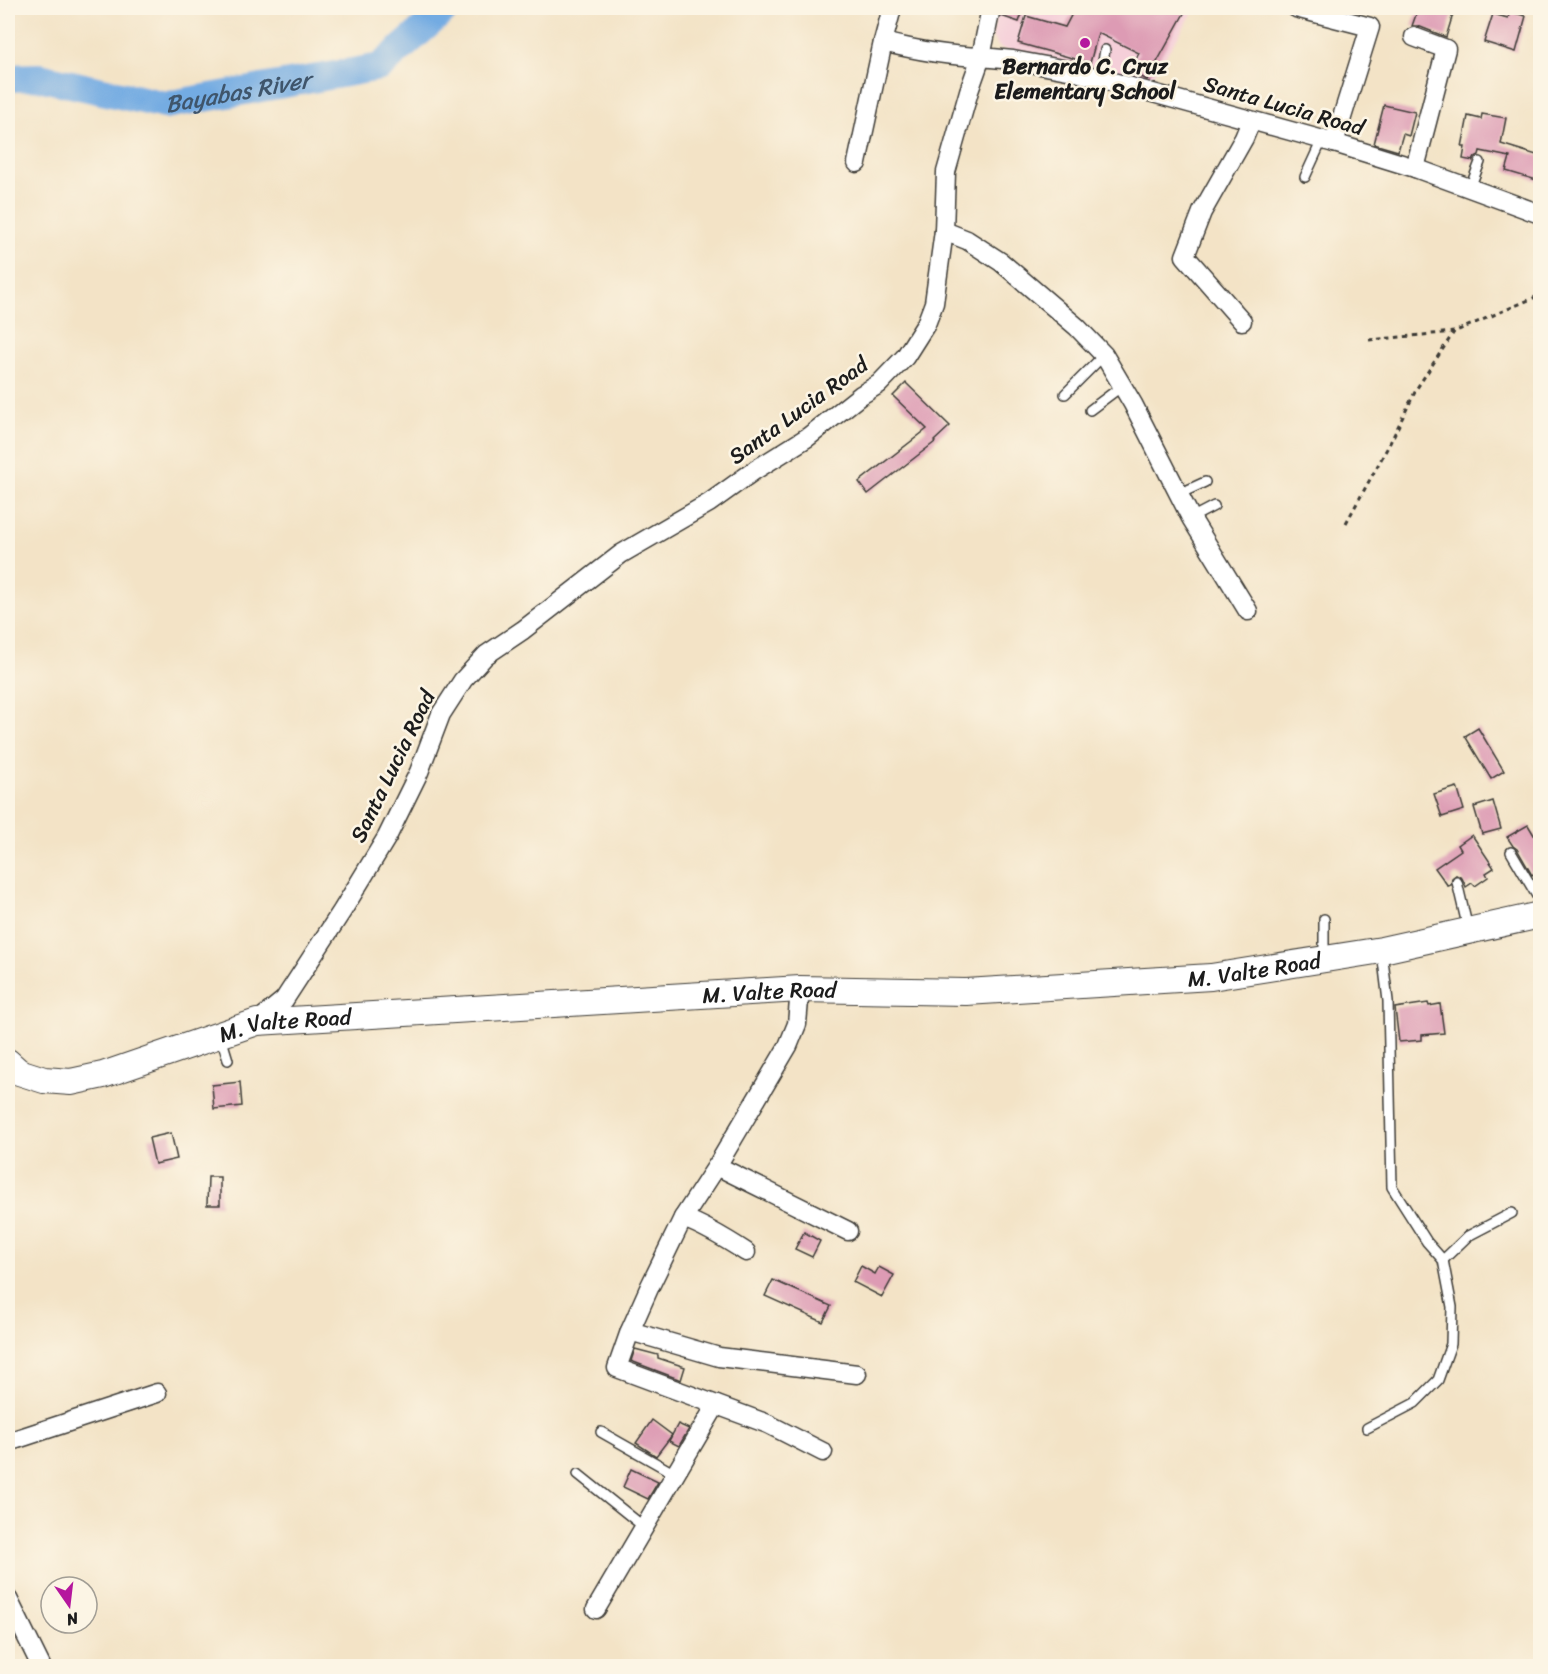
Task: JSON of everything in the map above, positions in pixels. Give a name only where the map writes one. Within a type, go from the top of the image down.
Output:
[{"type":"main road","name":"M. Valte Road","points":[[11,1073],[44,1080],[71,1082],[103,1075],[256,1022],[800,989],[966,992],[1211,977],[1382,950],[1540,915]]},
{"type":"street","points":[[856,163],[892,8]]},
{"type":"street","points":[[883,42],[908,49],[981,57],[992,8]]},
{"type":"street","points":[[1296,8],[1371,27],[1328,142]]},
{"type":"street","points":[[1414,37],[1446,49],[1415,168]]},
{"type":"street","name":"Santa Lucia Road","points":[[256,1022],[284,1000],[342,911],[387,837],[418,772],[441,714],[463,680],[486,655],[523,630],[621,554],[709,503],[755,470],[808,437],[861,395],[879,384],[905,357],[926,324],[934,303],[944,231],[946,172],[981,57],[1073,71],[1328,142],[1415,168],[1540,214]]},
{"type":"street","points":[[1242,321],[1185,256],[1202,212],[1244,138],[1251,121]]},
{"type":"street","points":[[944,231],[967,240],[1001,262],[1077,327],[1104,355],[1133,404],[1191,518],[1248,611]]},
{"type":"street","points":[[800,989],[797,1024],[788,1046],[717,1166],[682,1218],[630,1331],[617,1368],[768,1424],[823,1452]]},
{"type":"street","points":[[717,1166],[848,1231]]},
{"type":"street","points":[[682,1218],[710,1230],[746,1252]]},
{"type":"street","points":[[630,1331],[719,1357],[856,1374]]},
{"type":"street","points":[[8,1442],[157,1393]]},
{"type":"street","points":[[596,1609],[716,1405]]},
{"type":"street","points":[[8,1599],[41,1666]]},
{"type":"lane","points":[[1100,78],[1106,50]]},
{"type":"lane","points":[[1305,177],[1328,142]]},
{"type":"lane","points":[[1470,188],[1480,162]]},
{"type":"lane","points":[[1065,394],[1104,355]]},
{"type":"lane","points":[[1090,410],[1122,386]]},
{"type":"lane","points":[[1179,494],[1205,482]]},
{"type":"lane","points":[[1191,518],[1214,506]]},
{"type":"lane","points":[[1511,852],[1540,901]]},
{"type":"lane","points":[[1457,882],[1468,932]]},
{"type":"lane","points":[[1324,919],[1324,959]]},
{"type":"lane","points":[[1367,1428],[1415,1403],[1438,1380],[1451,1344],[1452,1307],[1443,1260],[1427,1242],[1392,1188],[1388,1001],[1382,950]]},
{"type":"lane","points":[[221,1035],[228,1060]]},
{"type":"lane","points":[[1443,1260],[1468,1236],[1512,1213]]},
{"type":"lane","points":[[601,1432],[675,1474]]},
{"type":"lane","points":[[578,1474],[644,1527]]},
{"type":"path","points":[[1369,340],[1454,332],[1539,298],[1540,288]]},
{"type":"path","points":[[1346,523],[1417,388],[1454,332]]},
{"type":"shaded area","name":"Bernardo C. Cruz Elementary School","points":[[998,8],[1196,8],[1147,84],[1000,48],[992,37]]},
{"type":"building","points":[[1002,8],[1024,8],[1019,22],[1001,16]]},
{"type":"building","points":[[1075,8],[1187,8],[1147,80],[1130,71],[1139,53],[1098,33],[1090,63],[1018,43],[1026,16],[1065,27]]},
{"type":"building","points":[[1426,8],[1444,8],[1454,11],[1446,37],[1418,26],[1412,26],[1418,9],[1425,11]]},
{"type":"building","points":[[1510,12],[1526,16],[1516,52],[1484,42],[1493,14],[1508,18]]},
{"type":"building","points":[[1384,105],[1415,112],[1409,136],[1403,134],[1398,151],[1374,144]]},
{"type":"building","points":[[1482,114],[1506,118],[1501,144],[1540,156],[1540,181],[1506,171],[1510,157],[1480,151],[1473,161],[1463,159],[1465,147],[1462,147],[1468,116],[1481,119]]},
{"type":"building","points":[[906,383],[950,426],[935,442],[868,494],[859,482],[927,429],[893,396]]},
{"type":"building","points":[[1478,728],[1504,771],[1491,779],[1465,736]]},
{"type":"building","points":[[1457,787],[1464,810],[1442,817],[1434,794]]},
{"type":"building","points":[[1493,801],[1501,829],[1482,834],[1474,807]]},
{"type":"building","points":[[1528,825],[1540,845],[1540,870],[1532,875],[1507,837]]},
{"type":"building","points":[[1472,835],[1494,868],[1486,873],[1488,877],[1475,886],[1472,883],[1466,887],[1462,878],[1456,875],[1452,878],[1451,885],[1448,886],[1435,868],[1461,850],[1458,845]]},
{"type":"building","points":[[1428,1003],[1429,1006],[1440,1004],[1444,1033],[1422,1035],[1422,1040],[1399,1042],[1395,1008]]},
{"type":"building","points":[[240,1082],[242,1106],[214,1109],[212,1085]]},
{"type":"building","points":[[171,1133],[177,1159],[155,1164],[149,1138]]},
{"type":"building","points":[[208,1177],[220,1177],[220,1205],[207,1205]]},
{"type":"building","points":[[804,1232],[820,1241],[812,1257],[795,1249]]},
{"type":"building","points":[[861,1266],[875,1274],[879,1267],[894,1275],[882,1297],[853,1282]]},
{"type":"building","points":[[773,1280],[831,1306],[823,1322],[765,1296]]},
{"type":"building","points":[[635,1349],[658,1355],[658,1358],[685,1367],[681,1380],[631,1361]]},
{"type":"building","points":[[652,1420],[672,1435],[656,1456],[636,1443]]},
{"type":"building","points":[[678,1424],[689,1429],[679,1446],[669,1441]]},
{"type":"building","points":[[631,1469],[658,1482],[648,1499],[623,1487]]},
{"type":"waterway","name":"Bayabas River","points":[[8,78],[39,77],[165,105],[380,67],[447,8]]},
{"type":"place","name":"Bernardo C. Cruz Elementary School","points":[[1085,43]]}]
